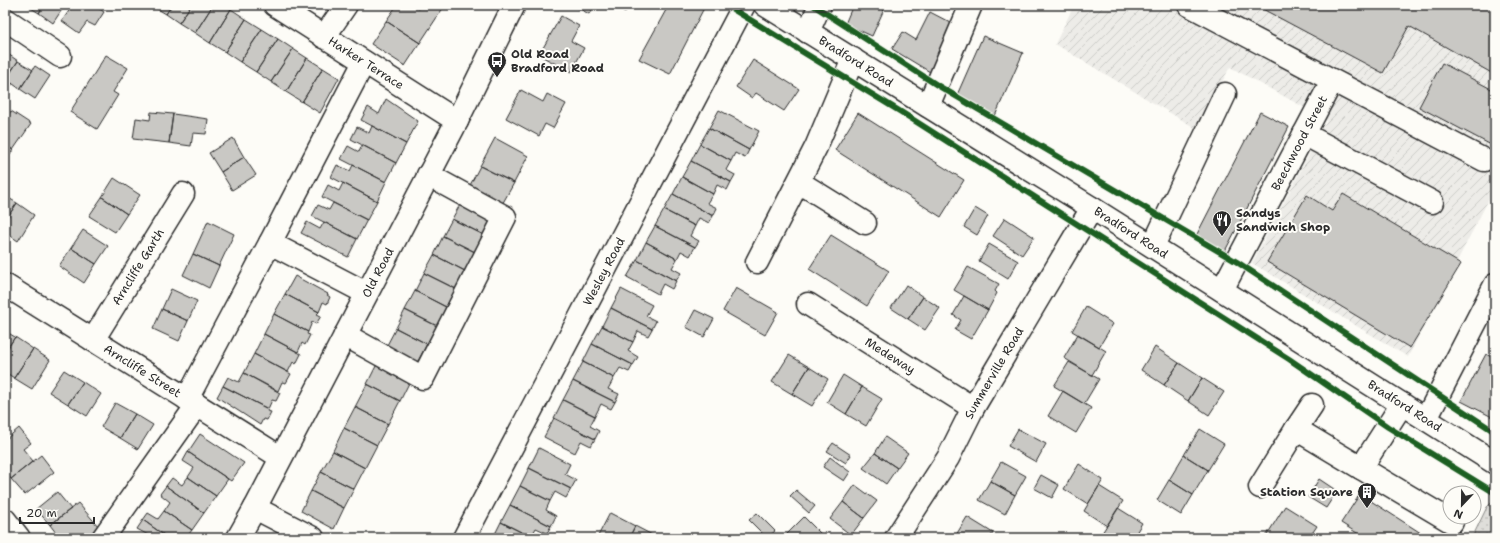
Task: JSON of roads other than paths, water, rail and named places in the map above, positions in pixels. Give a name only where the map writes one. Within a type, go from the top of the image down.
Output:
[{"type":"street","name":"Harker Terrace","points":[[275,5],[457,121]]},
{"type":"street","points":[[324,37],[346,5]]},
{"type":"street","name":"Old Road","points":[[238,538],[457,121],[514,5]]},
{"type":"street","name":"Wesley Road","points":[[464,538],[744,5]]},
{"type":"street","name":"Bradford Road","points":[[765,5],[1153,246],[1426,419],[1494,460]]},
{"type":"street","points":[[808,32],[820,5]]},
{"type":"street","points":[[928,106],[971,5]]},
{"type":"street","points":[[1189,5],[1484,160]]},
{"type":"street","points":[[5,19],[60,56]]},
{"type":"street","points":[[758,262],[816,147],[853,59]]},
{"type":"street","points":[[103,538],[192,402],[270,243],[364,62]]},
{"type":"street","name":"Beechwood Street","points":[[1222,290],[1332,81]]},
{"type":"street","points":[[1153,246],[1225,94]]},
{"type":"street","points":[[1304,134],[1432,202]]},
{"type":"street","points":[[345,335],[423,378],[505,217],[428,175]]},
{"type":"street","points":[[799,182],[865,224]]},
{"type":"street","name":"Arncliffe Garth","points":[[93,340],[183,194]]},
{"type":"street","name":"Summerville Road","points":[[896,538],[948,458],[973,408],[1092,208]]},
{"type":"street","points":[[270,243],[366,293]]},
{"type":"street","name":"Arncliffe Street","points":[[5,285],[280,457]]},
{"type":"street","points":[[1426,419],[1495,285]]},
{"type":"street","name":"Medeway","points":[[808,304],[973,408]]},
{"type":"street","points":[[1361,468],[1402,404]]},
{"type":"street","points":[[1260,487],[1312,405]]},
{"type":"street","points":[[1296,429],[1442,516]]},
{"type":"street","points":[[255,508],[313,538]]},
{"type":"street","points":[[5,520],[19,538]]},
{"type":"place","name":"Old Road Bradford Road","points":[[497,78]]},
{"type":"place","name":"Sandys Sandwich Shop","points":[[1222,237]]},
{"type":"place","name":"Station Square","points":[[1367,509]]}]
